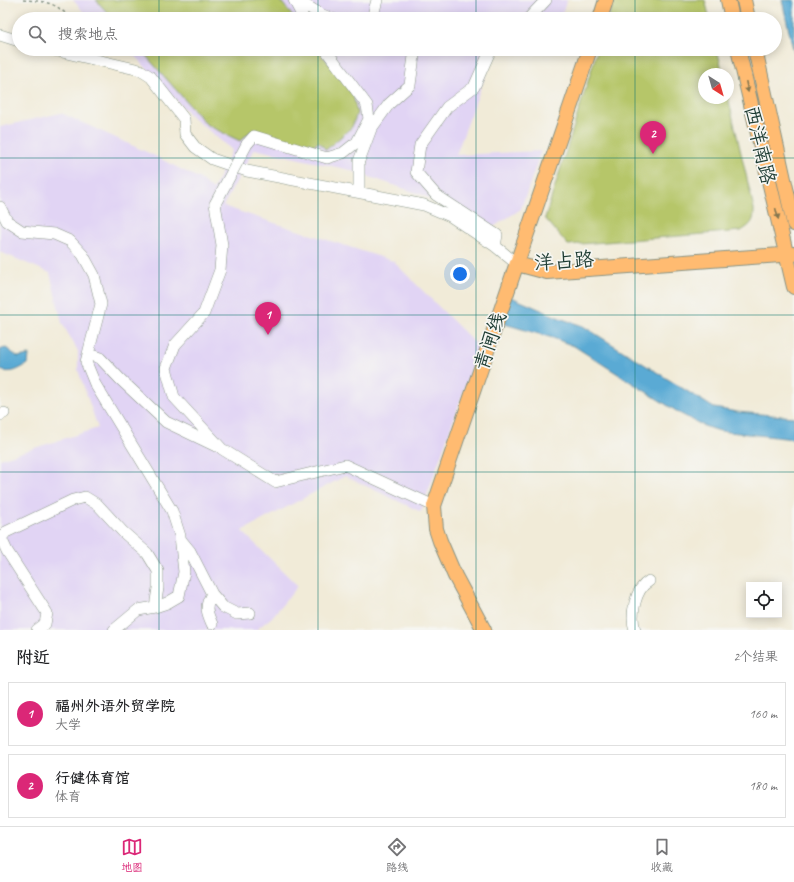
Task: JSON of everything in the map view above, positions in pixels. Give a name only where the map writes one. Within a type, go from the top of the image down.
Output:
[{"type":"main road","points":[[602,12],[606,0]]},
{"type":"main road","points":[[728,0],[731,12]]},
{"type":"main road","points":[[744,0],[747,12]]},
{"type":"main road","name":"青闸线","points":[[484,630],[455,576],[440,541],[436,529],[434,506],[588,56]]},
{"type":"main road","name":"西洋南路","points":[[740,56],[790,250],[794,287]]},
{"type":"main road","name":"西洋南路","points":[[757,56],[794,224]]},
{"type":"main road","name":"洋占路","points":[[517,264],[790,250]]},
{"type":"street","points":[[294,0],[300,12]]},
{"type":"street","points":[[297,0],[317,12]]},
{"type":"street","points":[[374,12],[377,0]]},
{"type":"street","points":[[535,12],[546,0]]},
{"type":"street","points":[[0,35],[12,38]]},
{"type":"street","points":[[79,56],[140,70],[151,76],[184,119],[186,134],[195,147],[212,159],[247,171],[424,205],[450,216],[495,246],[517,264]]},
{"type":"street","points":[[222,449],[174,397],[166,368],[175,345],[204,313],[220,270],[222,245],[214,204],[247,144],[254,136],[326,158],[343,153],[357,142],[369,119],[367,105],[330,56]]},
{"type":"street","points":[[359,192],[359,161],[371,129],[389,104],[410,85],[414,56]]},
{"type":"street","points":[[488,56],[474,87],[447,107],[420,145],[416,172],[436,195],[497,235],[495,246]]},
{"type":"street","points":[[0,207],[7,221],[22,230],[54,234],[70,241],[83,255],[94,275],[101,304],[86,362],[96,384],[172,511],[181,540],[184,572],[179,596],[167,603],[138,610],[114,630]]},
{"type":"street","points":[[88,354],[100,358],[166,422],[222,449],[275,482],[345,465],[434,506]]},
{"type":"street","points":[[37,630],[45,624],[47,613],[7,551],[1,538],[6,532],[73,500],[85,497],[98,505],[123,532],[147,553],[158,571],[158,588],[155,607]]},
{"type":"street","points":[[181,540],[190,551],[212,594],[223,607],[237,614],[250,613]]},
{"type":"street","points":[[635,630],[632,621],[638,592],[643,584],[649,581]]},
{"type":"street","points":[[212,594],[208,599],[206,611],[212,624]]},
{"type":"path","points":[[23,0],[44,1],[64,12]]},
{"type":"shaded area","points":[[73,0],[567,0],[563,12],[84,12]]},
{"type":"shaded area","points":[[134,56],[495,56],[489,65],[456,155],[541,151],[521,209],[484,233],[423,195],[346,169],[254,149],[223,206],[393,261],[479,347],[421,512],[345,476],[242,531],[298,586],[272,617],[256,630],[0,630],[0,459],[98,428],[78,370],[78,351],[62,323],[50,273],[0,252],[0,127],[61,113],[153,155],[200,179],[213,190],[232,150],[190,115]]},
{"type":"green space","points":[[96,0],[280,0],[289,12],[107,12]]},
{"type":"green space","points":[[614,0],[705,0],[708,12],[610,12]]},
{"type":"green space","points":[[146,56],[323,56],[353,95],[357,113],[352,127],[326,150],[319,142],[308,148],[251,131],[240,141],[207,125]]},
{"type":"green space","points":[[596,56],[719,56],[722,68],[698,68],[698,104],[730,104],[754,209],[754,217],[752,222],[741,231],[568,245],[545,218]]},
{"type":"water","points":[[782,0],[794,0],[794,53]]},
{"type":"water","points":[[511,297],[562,319],[583,326],[714,408],[737,412],[794,417],[794,439],[720,431],[704,426],[681,414],[574,346],[553,338],[501,323]]},
{"type":"water","points":[[6,348],[18,357],[29,355],[28,364],[17,370],[0,370],[0,349]]},
{"type":"place","name":"行健体育馆","points":[[653,154]]},
{"type":"place","name":"福州外语外贸学院","points":[[268,335]]}]
